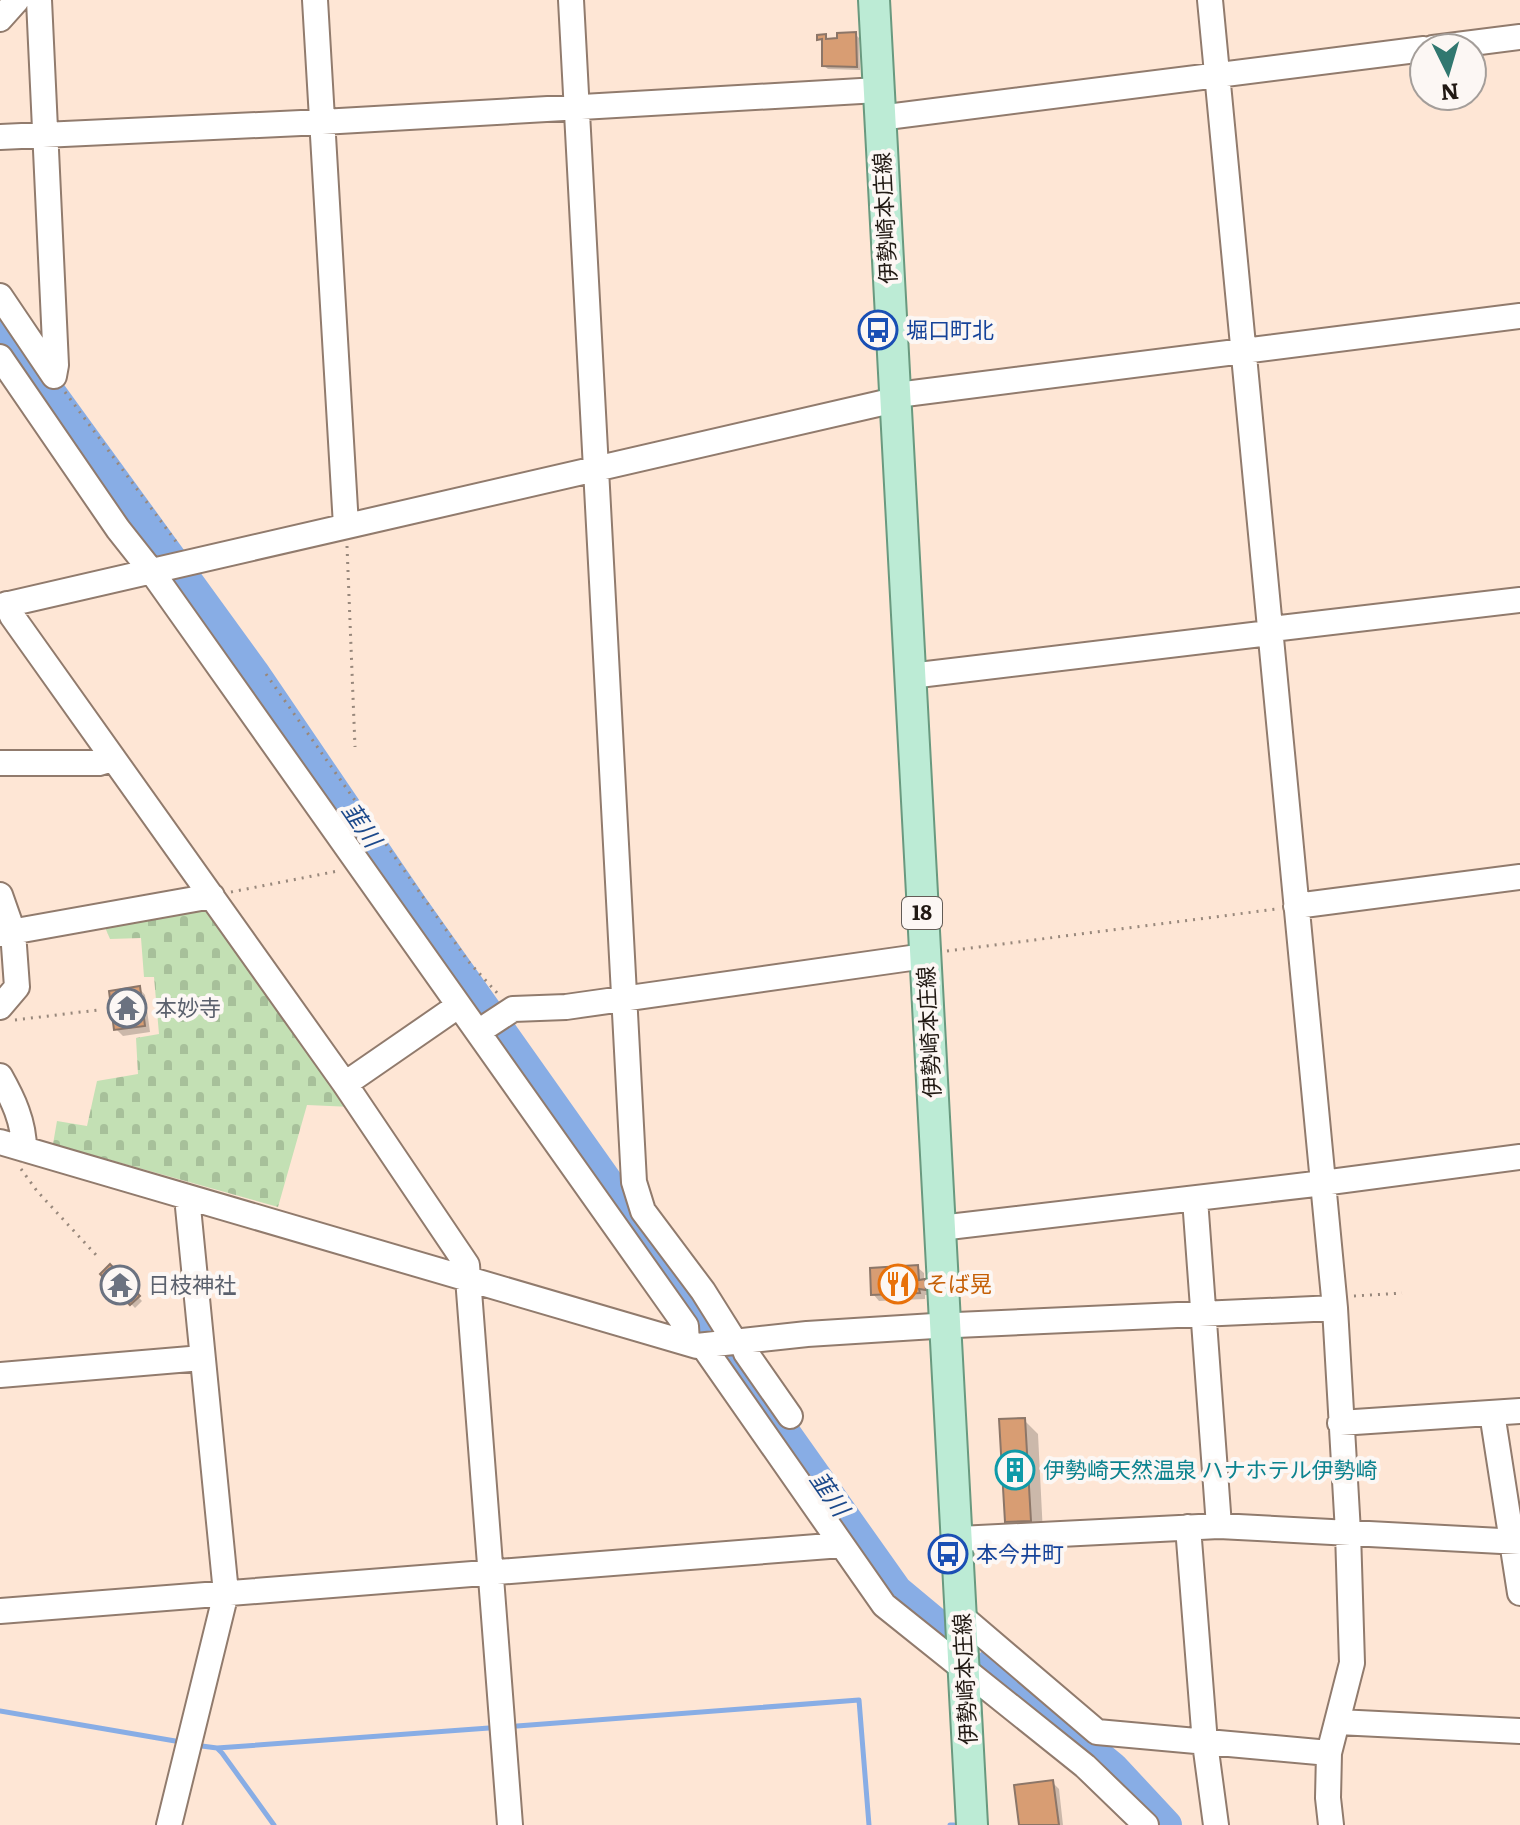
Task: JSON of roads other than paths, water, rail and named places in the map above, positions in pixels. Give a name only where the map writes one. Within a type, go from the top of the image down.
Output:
[{"type":"main road","name":"伊勢崎本庄線","points":[[874,0],[972,1825]]},
{"type":"street","points":[[0,19],[17,0]]},
{"type":"street","points":[[0,296],[54,376],[56,365],[39,0]]},
{"type":"street","points":[[315,0],[346,526]]},
{"type":"street","points":[[571,0],[636,1194],[643,1211],[790,1416]]},
{"type":"street","points":[[1210,0],[1335,1302],[1352,1663],[1329,1753],[1331,1825]]},
{"type":"street","points":[[1488,41],[1520,37]]},
{"type":"street","points":[[0,137],[578,108],[879,104],[1217,75],[1408,51]]},
{"type":"street","points":[[510,1825],[467,1265],[345,1084],[4,605],[895,400],[905,394],[1520,316]]},
{"type":"street","points":[[0,357],[118,529],[154,571],[458,1006],[480,1030],[686,1326],[688,1342],[884,1605],[1085,1766],[1120,1796],[1146,1825]]},
{"type":"street","points":[[910,676],[1520,600]]},
{"type":"street","points":[[0,763],[99,763],[112,759]]},
{"type":"street","points":[[1296,906],[1520,877]]},
{"type":"street","points":[[0,895],[17,987],[7,1014]]},
{"type":"street","points":[[6,933],[212,896]]},
{"type":"street","points":[[480,1030],[509,1011],[566,1007],[925,956]]},
{"type":"street","points":[[345,1084],[458,1006]]},
{"type":"street","points":[[0,1076],[13,1099],[24,1133],[13,1146],[688,1342],[739,1342],[807,1334],[1202,1314],[1335,1302]]},
{"type":"street","points":[[940,1228],[1520,1157]]},
{"type":"street","points":[[169,1825],[226,1593],[187,1197]]},
{"type":"street","points":[[1195,1199],[1219,1526]]},
{"type":"street","points":[[0,1375],[202,1358]]},
{"type":"street","points":[[1340,1423],[1520,1411]]},
{"type":"street","points":[[1492,1413],[1516,1541],[1520,1593]]},
{"type":"street","points":[[959,1539],[1219,1526],[1516,1541]]},
{"type":"street","points":[[1188,1527],[1205,1743],[1216,1825]]},
{"type":"street","points":[[0,1611],[842,1545]]},
{"type":"street","points":[[962,1617],[1097,1732],[1329,1753]]},
{"type":"street","points":[[1338,1722],[1520,1731]]},
{"type":"waterway","name":"韮川","points":[[0,322],[254,672],[413,906],[715,1333]]},
{"type":"waterway","name":"韮川","points":[[730,1354],[897,1590],[939,1625]]},
{"type":"waterway","name":"韮川","points":[[989,1665],[1113,1767],[1167,1825]]},
{"type":"waterway","points":[[517,1726],[859,1700],[869,1825]]},
{"type":"waterway","points":[[0,1711],[181,1742]]},
{"type":"waterway","points":[[217,1748],[489,1728]]},
{"type":"waterway","points":[[194,1745],[217,1748],[274,1825]]},
{"type":"place","name":"堀口町北","points":[[878,330]]},
{"type":"place","name":"本妙寺","points":[[127,1008]]},
{"type":"place","name":"そば晃","points":[[898,1284]]},
{"type":"place","name":"日枝神社","points":[[120,1285]]},
{"type":"place","name":"伊勢崎天然温泉 ハナホテル伊勢崎","points":[[1015,1470]]},
{"type":"place","name":"本今井町","points":[[948,1554]]}]
